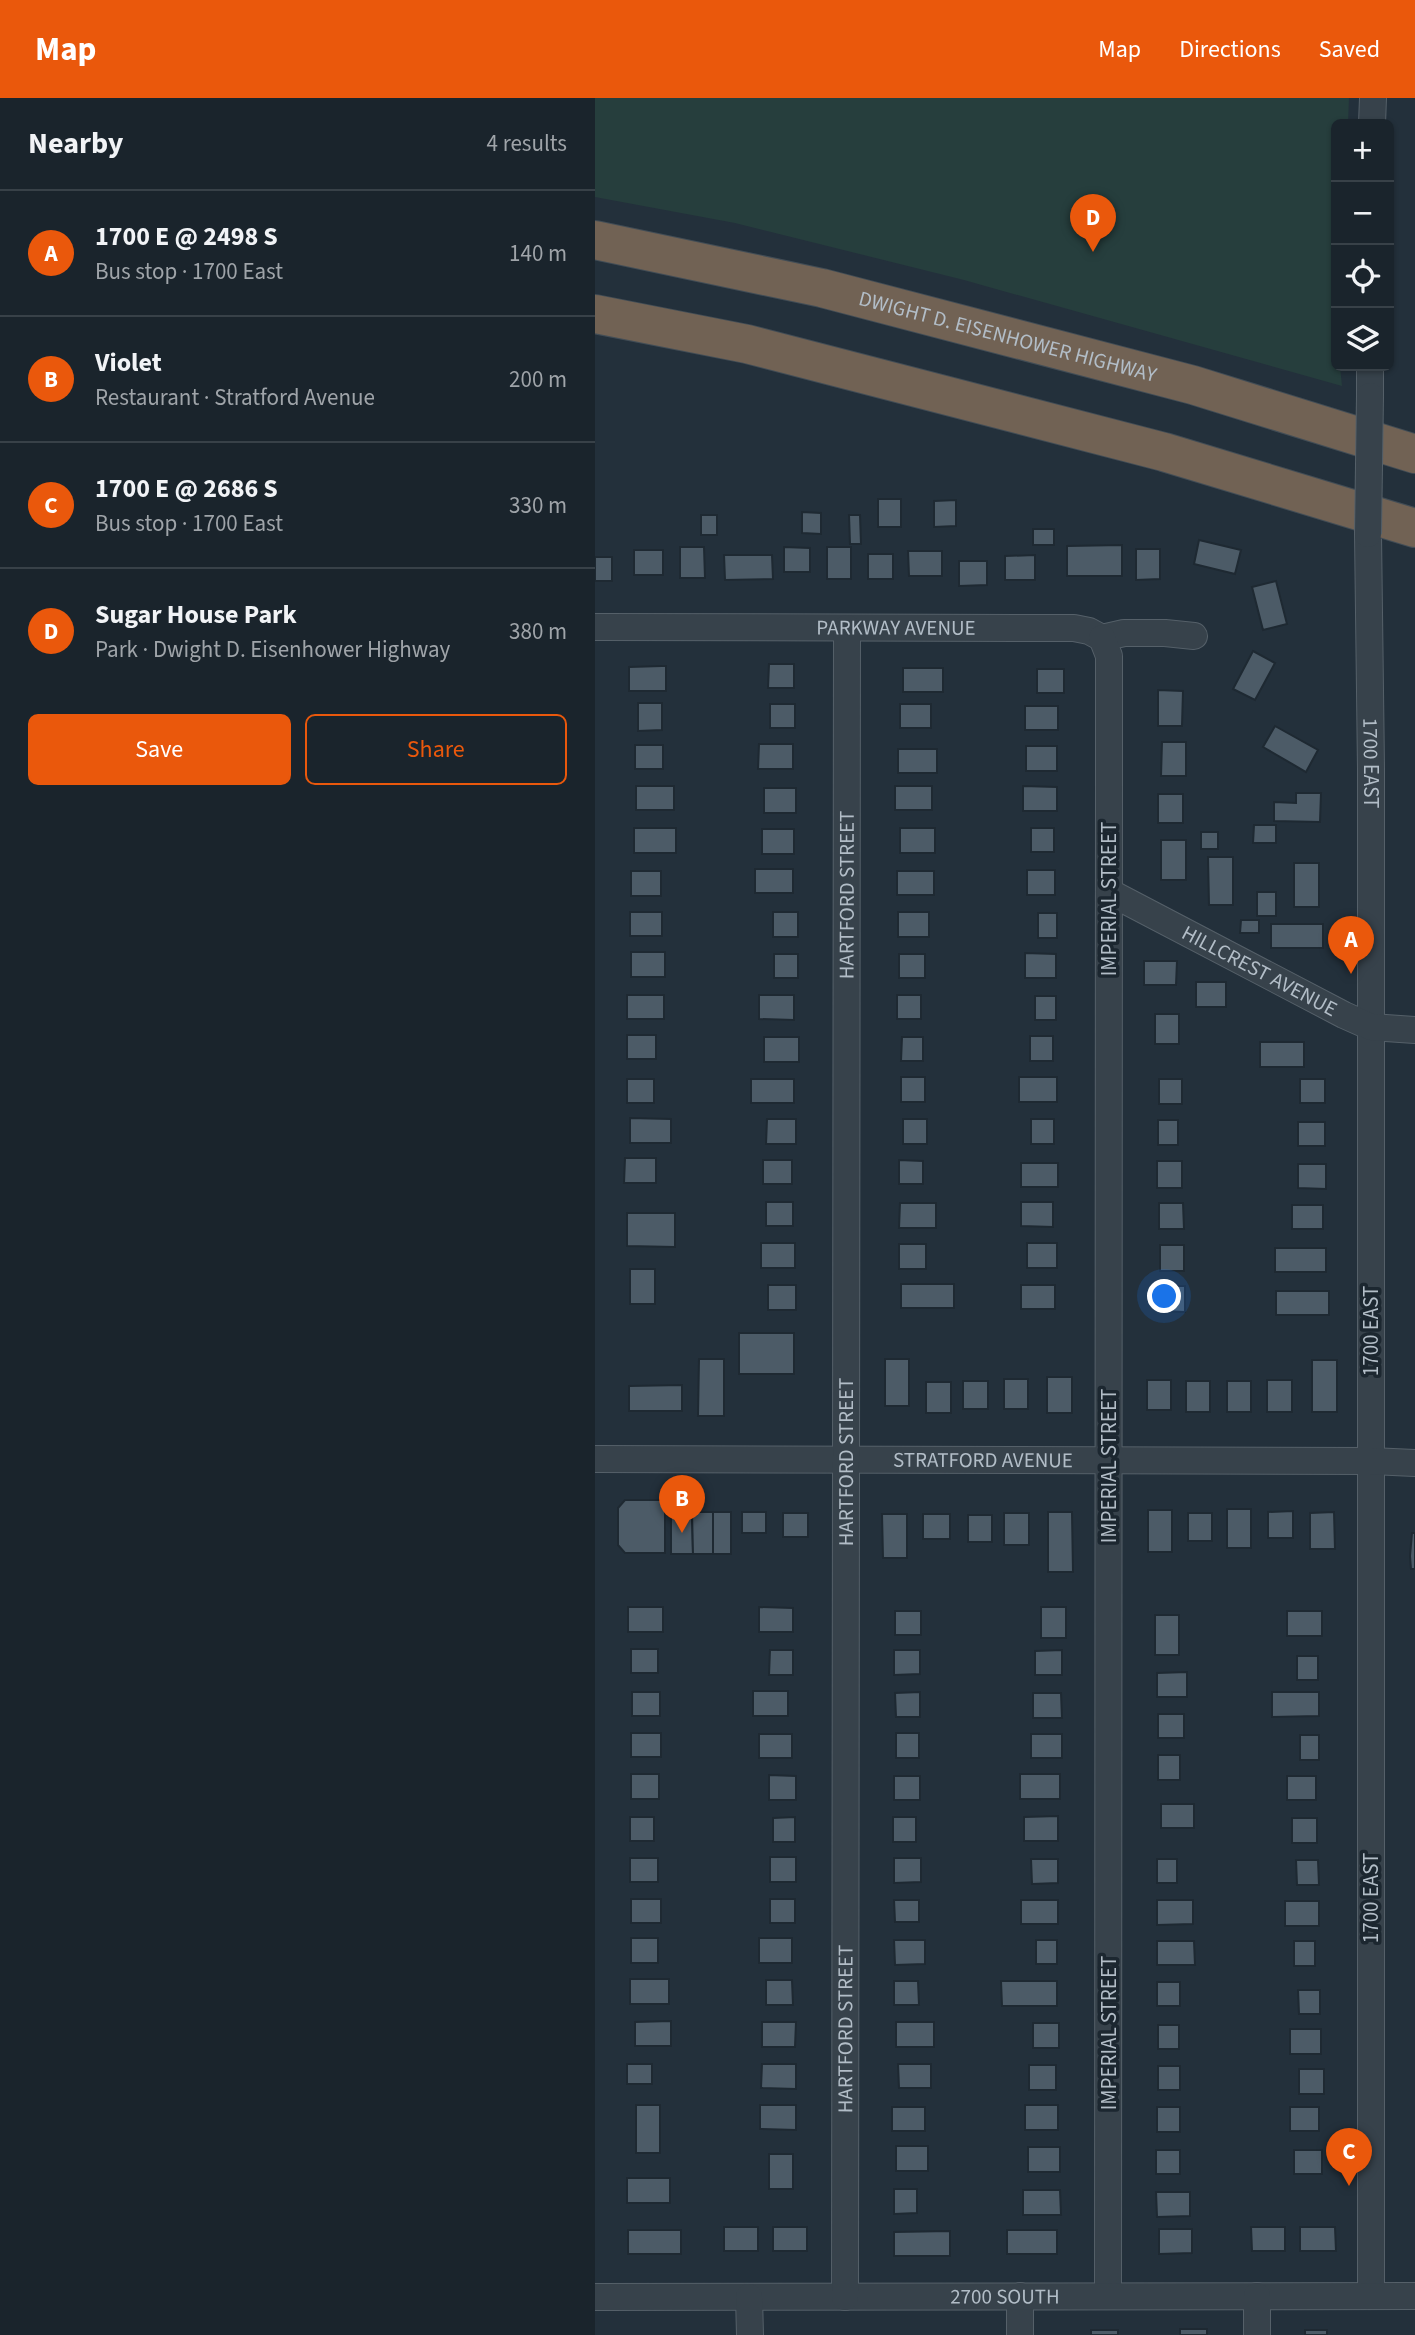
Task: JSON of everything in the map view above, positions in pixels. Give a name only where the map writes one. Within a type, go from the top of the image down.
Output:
[{"type":"highway","name":"DWIGHT D. EISENHOWER HIGHWAY","points":[[595,240],[822,288],[1193,385],[1415,454]]},
{"type":"highway","points":[[595,314],[747,344],[1164,452],[1415,528]]},
{"type":"street","points":[[1372,119],[1373,98]]},
{"type":"street","name":"1700 EAST","points":[[1370,371],[1371,2296]]},
{"type":"street","name":"PARKWAY AVENUE","points":[[595,627],[1074,628],[1103,638],[1124,633],[1194,636]]},
{"type":"street","name":"HARTFORD STREET","points":[[845,2297],[846,628]]},
{"type":"street","name":"IMPERIAL STREET","points":[[1103,638],[1109,656],[1108,2296]]},
{"type":"street","name":"HILLCREST AVENUE","points":[[1109,892],[1344,1015],[1371,1027],[1415,1030]]},
{"type":"street","name":"STRATFORD AVENUE","points":[[595,1459],[1415,1463]]},
{"type":"street","points":[[1020,2296],[1020,2335]]},
{"type":"street","points":[[1257,2296],[1257,2335]]},
{"type":"street","name":"2700 SOUTH","points":[[595,2297],[1415,2296]]},
{"type":"street","points":[[749,2297],[750,2335]]},
{"type":"green space","points":[[595,98],[1349,98],[1348,119],[1331,119],[1331,371],[1340,371],[1342,386],[964,280],[735,223],[595,197]]},
{"type":"building","points":[[878,499],[901,499],[901,527],[878,527]]},
{"type":"building","points":[[956,500],[956,526],[934,527],[934,501]]},
{"type":"building","points":[[802,512],[821,513],[821,534],[802,533]]},
{"type":"building","points":[[701,515],[717,515],[717,535],[701,535]]},
{"type":"building","points":[[849,515],[860,515],[861,544],[850,544]]},
{"type":"building","points":[[1033,529],[1054,529],[1054,545],[1033,545]]},
{"type":"building","points":[[1199,540],[1241,550],[1235,574],[1194,564]]},
{"type":"building","points":[[1122,545],[1122,576],[1067,576],[1067,546]]},
{"type":"building","points":[[680,547],[704,547],[705,578],[680,578]]},
{"type":"building","points":[[784,547],[810,548],[810,572],[784,572]]},
{"type":"building","points":[[827,547],[851,547],[851,579],[827,579]]},
{"type":"building","points":[[1136,549],[1160,549],[1160,579],[1136,580]]},
{"type":"building","points":[[634,550],[663,550],[663,575],[634,575]]},
{"type":"building","points":[[908,551],[942,551],[942,576],[909,576]]},
{"type":"building","points":[[868,554],[893,554],[893,579],[868,579]]},
{"type":"building","points":[[724,555],[772,555],[773,579],[725,580]]},
{"type":"building","points":[[1035,555],[1035,580],[1005,580],[1005,556]]},
{"type":"building","points":[[595,557],[612,557],[612,581],[595,581]]},
{"type":"building","points":[[959,561],[987,561],[987,585],[959,586]]},
{"type":"building","points":[[1276,581],[1287,624],[1263,630],[1252,587]]},
{"type":"building","points":[[1253,651],[1275,663],[1255,700],[1233,689]]},
{"type":"building","points":[[769,664],[794,664],[794,688],[768,688]]},
{"type":"building","points":[[666,666],[666,691],[629,691],[629,667]]},
{"type":"building","points":[[903,668],[943,668],[943,692],[903,692]]},
{"type":"building","points":[[1037,669],[1064,669],[1064,693],[1037,693]]},
{"type":"building","points":[[1158,690],[1183,691],[1182,726],[1158,726]]},
{"type":"building","points":[[638,703],[662,703],[662,730],[638,731]]},
{"type":"building","points":[[770,704],[795,704],[795,728],[770,728]]},
{"type":"building","points":[[900,704],[931,704],[931,728],[900,728]]},
{"type":"building","points":[[1025,706],[1058,706],[1058,730],[1025,730]]},
{"type":"building","points":[[1275,726],[1318,750],[1306,772],[1263,747]]},
{"type":"building","points":[[1162,742],[1186,742],[1186,776],[1161,776]]},
{"type":"building","points":[[759,744],[793,744],[793,769],[758,769]]},
{"type":"building","points":[[635,745],[663,745],[663,769],[635,769]]},
{"type":"building","points":[[1026,746],[1057,746],[1057,771],[1026,771]]},
{"type":"building","points":[[898,749],[937,749],[937,773],[898,773]]},
{"type":"building","points":[[636,786],[674,786],[674,810],[636,810]]},
{"type":"building","points":[[895,786],[932,786],[932,810],[895,810]]},
{"type":"building","points":[[1023,786],[1057,787],[1057,811],[1023,811]]},
{"type":"building","points":[[764,788],[796,788],[796,813],[764,813]]},
{"type":"building","points":[[1296,793],[1321,793],[1320,822],[1274,821],[1274,802],[1296,803]]},
{"type":"building","points":[[1158,794],[1183,794],[1183,823],[1158,823]]},
{"type":"building","points":[[1254,825],[1276,825],[1276,843],[1253,843]]},
{"type":"building","points":[[634,828],[676,828],[676,853],[634,853]]},
{"type":"building","points":[[900,828],[935,828],[935,853],[900,853]]},
{"type":"building","points":[[1031,828],[1054,828],[1054,852],[1031,852]]},
{"type":"building","points":[[762,829],[794,829],[794,854],[762,854]]},
{"type":"building","points":[[1201,832],[1218,832],[1218,849],[1201,849]]},
{"type":"building","points":[[1161,840],[1186,840],[1186,880],[1161,880]]},
{"type":"building","points":[[1208,857],[1233,857],[1233,905],[1209,905]]},
{"type":"building","points":[[1294,863],[1319,863],[1319,907],[1294,907]]},
{"type":"building","points":[[755,869],[793,869],[793,893],[755,893]]},
{"type":"building","points":[[1027,870],[1055,870],[1055,895],[1027,895]]},
{"type":"building","points":[[631,871],[661,871],[661,896],[631,896]]},
{"type":"building","points":[[897,871],[934,871],[934,895],[897,895]]},
{"type":"building","points":[[1257,892],[1276,892],[1276,916],[1257,916]]},
{"type":"building","points":[[630,912],[662,912],[662,936],[630,936]]},
{"type":"building","points":[[773,912],[798,912],[798,937],[773,937]]},
{"type":"building","points":[[898,912],[929,912],[929,937],[898,937]]},
{"type":"building","points":[[1038,913],[1057,913],[1057,938],[1038,938]]},
{"type":"building","points":[[1241,920],[1259,920],[1259,933],[1240,933]]},
{"type":"building","points":[[1271,924],[1323,924],[1323,948],[1271,948]]},
{"type":"building","points":[[631,952],[665,952],[665,977],[631,977]]},
{"type":"building","points":[[1025,953],[1056,954],[1056,978],[1025,978]]},
{"type":"building","points":[[774,954],[798,954],[798,978],[774,978]]},
{"type":"building","points":[[899,954],[925,954],[925,978],[899,978]]},
{"type":"building","points":[[1144,961],[1177,961],[1176,985],[1144,985]]},
{"type":"building","points":[[1196,982],[1226,982],[1226,1007],[1196,1007]]},
{"type":"building","points":[[627,995],[664,995],[664,1019],[627,1019]]},
{"type":"building","points":[[759,995],[794,995],[794,1020],[759,1019]]},
{"type":"building","points":[[897,995],[921,995],[921,1019],[897,1019]]},
{"type":"building","points":[[1035,996],[1056,996],[1056,1020],[1035,1020]]},
{"type":"building","points":[[1155,1014],[1179,1014],[1179,1044],[1155,1044]]},
{"type":"building","points":[[627,1035],[656,1035],[656,1059],[627,1059]]},
{"type":"building","points":[[1030,1036],[1053,1036],[1053,1061],[1030,1061]]},
{"type":"building","points":[[764,1037],[799,1037],[799,1062],[764,1062]]},
{"type":"building","points":[[902,1037],[923,1037],[923,1061],[901,1061]]},
{"type":"building","points":[[1260,1042],[1304,1042],[1304,1067],[1260,1067]]},
{"type":"building","points":[[901,1077],[925,1077],[925,1102],[901,1102]]},
{"type":"building","points":[[1019,1077],[1057,1077],[1057,1102],[1019,1102]]},
{"type":"building","points":[[627,1079],[654,1079],[654,1103],[627,1103]]},
{"type":"building","points":[[751,1079],[794,1079],[794,1103],[751,1103]]},
{"type":"building","points":[[1159,1079],[1182,1079],[1182,1104],[1159,1104]]},
{"type":"building","points":[[1300,1079],[1325,1079],[1325,1103],[1300,1103]]},
{"type":"building","points":[[630,1118],[671,1119],[671,1143],[630,1143]]},
{"type":"building","points":[[767,1119],[796,1119],[796,1144],[766,1144]]},
{"type":"building","points":[[903,1119],[927,1119],[927,1144],[903,1144]]},
{"type":"building","points":[[1031,1119],[1054,1119],[1054,1144],[1031,1144]]},
{"type":"building","points":[[1158,1120],[1178,1120],[1178,1145],[1158,1145]]},
{"type":"building","points":[[1298,1122],[1325,1122],[1325,1146],[1298,1146]]},
{"type":"building","points":[[625,1158],[656,1158],[656,1183],[624,1183]]},
{"type":"building","points":[[763,1160],[792,1160],[792,1184],[763,1184]]},
{"type":"building","points":[[899,1160],[923,1161],[923,1184],[899,1184]]},
{"type":"building","points":[[1157,1161],[1182,1161],[1182,1188],[1157,1188]]},
{"type":"building","points":[[1021,1163],[1058,1163],[1058,1187],[1021,1187]]},
{"type":"building","points":[[1298,1164],[1326,1164],[1326,1189],[1298,1188]]},
{"type":"building","points":[[766,1202],[793,1202],[793,1226],[766,1226]]},
{"type":"building","points":[[1021,1202],[1053,1202],[1053,1227],[1021,1226]]},
{"type":"building","points":[[900,1203],[936,1203],[936,1228],[899,1228]]},
{"type":"building","points":[[1159,1203],[1183,1203],[1184,1229],[1159,1229]]},
{"type":"building","points":[[1292,1205],[1323,1205],[1323,1229],[1292,1229]]},
{"type":"building","points":[[627,1213],[675,1213],[675,1247],[627,1246]]},
{"type":"building","points":[[761,1243],[795,1243],[795,1268],[761,1268]]},
{"type":"building","points":[[1027,1243],[1057,1243],[1057,1268],[1027,1268]]},
{"type":"building","points":[[899,1244],[926,1244],[926,1269],[899,1269]]},
{"type":"building","points":[[1160,1245],[1184,1245],[1184,1271],[1160,1271]]},
{"type":"building","points":[[1275,1248],[1326,1248],[1326,1272],[1275,1272]]},
{"type":"building","points":[[630,1269],[655,1269],[655,1304],[630,1304]]},
{"type":"building","points":[[901,1284],[954,1284],[954,1308],[901,1308]]},
{"type":"building","points":[[768,1285],[796,1285],[796,1310],[768,1310]]},
{"type":"building","points":[[1021,1285],[1055,1285],[1055,1309],[1021,1309]]},
{"type":"building","points":[[1160,1286],[1185,1286],[1185,1312],[1160,1311]]},
{"type":"building","points":[[1276,1291],[1329,1291],[1329,1315],[1276,1315]]},
{"type":"building","points":[[739,1333],[794,1333],[794,1374],[739,1374]]},
{"type":"building","points":[[699,1359],[724,1359],[724,1416],[698,1416]]},
{"type":"building","points":[[885,1359],[909,1359],[909,1406],[885,1406]]},
{"type":"building","points":[[1312,1360],[1337,1360],[1337,1412],[1312,1412]]},
{"type":"building","points":[[1047,1377],[1072,1377],[1072,1413],[1047,1413]]},
{"type":"building","points":[[1004,1379],[1028,1379],[1028,1409],[1004,1409]]},
{"type":"building","points":[[1147,1380],[1171,1380],[1171,1410],[1147,1410]]},
{"type":"building","points":[[1267,1380],[1292,1380],[1292,1412],[1267,1412]]},
{"type":"building","points":[[963,1381],[988,1381],[988,1409],[963,1409]]},
{"type":"building","points":[[1186,1381],[1210,1381],[1210,1412],[1186,1412]]},
{"type":"building","points":[[1227,1381],[1251,1381],[1251,1412],[1227,1412]]},
{"type":"building","points":[[926,1382],[951,1382],[951,1413],[926,1413]]},
{"type":"building","points":[[682,1385],[682,1411],[629,1411],[629,1386]]},
{"type":"building","points":[[625,1500],[665,1500],[665,1553],[625,1553],[618,1545],[618,1508]]},
{"type":"building","points":[[1227,1509],[1251,1509],[1251,1548],[1227,1548]]},
{"type":"building","points":[[1148,1510],[1172,1510],[1172,1552],[1148,1552]]},
{"type":"building","points":[[1293,1511],[1293,1538],[1268,1538],[1268,1512]]},
{"type":"building","points":[[671,1512],[692,1512],[693,1554],[671,1554]]},
{"type":"building","points":[[692,1512],[713,1512],[713,1554],[693,1554]]},
{"type":"building","points":[[713,1512],[731,1512],[731,1554],[713,1554]]},
{"type":"building","points":[[742,1512],[766,1512],[766,1533],[742,1533]]},
{"type":"building","points":[[1048,1512],[1072,1512],[1073,1572],[1048,1572]]},
{"type":"building","points":[[1334,1512],[1335,1549],[1310,1549],[1310,1513]]},
{"type":"building","points":[[783,1513],[808,1513],[808,1537],[783,1537]]},
{"type":"building","points":[[1004,1513],[1029,1513],[1029,1545],[1004,1545]]},
{"type":"building","points":[[1188,1513],[1212,1513],[1212,1541],[1188,1541]]},
{"type":"building","points":[[882,1514],[907,1514],[907,1558],[883,1558]]},
{"type":"building","points":[[923,1514],[950,1514],[950,1539],[923,1539]]},
{"type":"building","points":[[968,1515],[992,1515],[992,1542],[968,1542]]},
{"type":"building","points":[[1412,1533],[1415,1533],[1415,1569],[1411,1569]]},
{"type":"building","points":[[628,1607],[663,1607],[663,1632],[628,1632]]},
{"type":"building","points":[[759,1607],[793,1608],[793,1632],[759,1632]]},
{"type":"building","points":[[1041,1607],[1066,1607],[1066,1638],[1041,1638]]},
{"type":"building","points":[[895,1611],[921,1611],[921,1635],[895,1635]]},
{"type":"building","points":[[1287,1611],[1322,1611],[1322,1636],[1287,1636]]},
{"type":"building","points":[[1155,1615],[1179,1615],[1179,1655],[1155,1655]]},
{"type":"building","points":[[631,1649],[658,1649],[658,1673],[631,1673]]},
{"type":"building","points":[[770,1650],[793,1650],[793,1675],[769,1675]]},
{"type":"building","points":[[894,1650],[920,1650],[920,1674],[894,1675]]},
{"type":"building","points":[[1062,1650],[1062,1675],[1035,1675],[1035,1651]]},
{"type":"building","points":[[1297,1656],[1318,1656],[1318,1680],[1297,1680]]},
{"type":"building","points":[[1187,1672],[1187,1697],[1157,1697],[1157,1673]]},
{"type":"building","points":[[753,1691],[788,1691],[788,1716],[753,1716]]},
{"type":"building","points":[[632,1692],[660,1692],[660,1716],[632,1716]]},
{"type":"building","points":[[920,1692],[920,1717],[896,1717],[895,1693]]},
{"type":"building","points":[[1272,1692],[1319,1692],[1319,1716],[1272,1717]]},
{"type":"building","points":[[1033,1693],[1061,1693],[1062,1718],[1033,1718]]},
{"type":"building","points":[[1158,1714],[1184,1714],[1184,1738],[1158,1738]]},
{"type":"building","points":[[631,1733],[661,1733],[661,1757],[631,1757]]},
{"type":"building","points":[[896,1733],[919,1733],[919,1758],[896,1758]]},
{"type":"building","points":[[759,1734],[792,1734],[792,1758],[759,1758]]},
{"type":"building","points":[[1031,1734],[1062,1734],[1062,1758],[1031,1758]]},
{"type":"building","points":[[1300,1735],[1319,1735],[1319,1760],[1300,1760]]},
{"type":"building","points":[[1158,1755],[1180,1755],[1180,1780],[1158,1780]]},
{"type":"building","points":[[631,1774],[659,1774],[659,1799],[631,1799]]},
{"type":"building","points":[[1020,1774],[1060,1774],[1060,1799],[1020,1799]]},
{"type":"building","points":[[769,1775],[796,1776],[796,1800],[769,1800]]},
{"type":"building","points":[[894,1776],[920,1776],[920,1800],[894,1800]]},
{"type":"building","points":[[1287,1776],[1316,1776],[1316,1800],[1287,1800]]},
{"type":"building","points":[[1161,1804],[1194,1804],[1194,1828],[1161,1828]]},
{"type":"building","points":[[1058,1816],[1058,1841],[1024,1841],[1024,1817]]},
{"type":"building","points":[[630,1817],[654,1817],[654,1841],[630,1841]]},
{"type":"building","points":[[795,1817],[795,1842],[773,1842],[773,1818]]},
{"type":"building","points":[[893,1817],[916,1817],[916,1842],[893,1842]]},
{"type":"building","points":[[1292,1818],[1317,1818],[1317,1843],[1292,1843]]},
{"type":"building","points":[[770,1857],[796,1857],[796,1882],[770,1882]]},
{"type":"building","points":[[630,1858],[658,1858],[658,1882],[630,1882]]},
{"type":"building","points":[[894,1858],[921,1858],[921,1882],[894,1883]]},
{"type":"building","points":[[1031,1859],[1058,1859],[1058,1883],[1032,1884]]},
{"type":"building","points":[[1157,1859],[1177,1859],[1177,1883],[1157,1883]]},
{"type":"building","points":[[1296,1860],[1318,1860],[1319,1885],[1297,1885]]},
{"type":"building","points":[[631,1899],[661,1899],[661,1923],[631,1923]]},
{"type":"building","points":[[770,1899],[795,1899],[795,1923],[770,1923]]},
{"type":"building","points":[[894,1900],[919,1900],[919,1922],[895,1922]]},
{"type":"building","points":[[1021,1900],[1058,1900],[1058,1924],[1021,1924]]},
{"type":"building","points":[[1157,1900],[1193,1900],[1193,1924],[1157,1925]]},
{"type":"building","points":[[1285,1901],[1319,1901],[1319,1926],[1285,1926]]},
{"type":"building","points":[[631,1938],[658,1938],[658,1963],[631,1963]]},
{"type":"building","points":[[759,1938],[792,1938],[792,1963],[759,1963]]},
{"type":"building","points":[[894,1940],[925,1940],[925,1964],[895,1965]]},
{"type":"building","points":[[1036,1940],[1057,1940],[1057,1964],[1036,1964]]},
{"type":"building","points":[[1157,1941],[1194,1941],[1195,1965],[1157,1965]]},
{"type":"building","points":[[1294,1941],[1315,1941],[1315,1966],[1294,1966]]},
{"type":"building","points":[[630,1979],[669,1979],[669,2004],[630,2004]]},
{"type":"building","points":[[766,1980],[792,1980],[793,2005],[766,2005]]},
{"type":"building","points":[[894,1981],[918,1981],[919,2005],[894,2005]]},
{"type":"building","points":[[1001,1981],[1057,1981],[1057,2006],[1002,2006]]},
{"type":"building","points":[[1157,1982],[1180,1982],[1180,2006],[1157,2006]]},
{"type":"building","points":[[1298,1990],[1320,1990],[1320,2014],[1299,2014]]},
{"type":"building","points":[[671,2021],[671,2046],[635,2046],[635,2022]]},
{"type":"building","points":[[762,2022],[796,2022],[795,2047],[762,2047]]},
{"type":"building","points":[[896,2022],[934,2022],[934,2047],[896,2047]]},
{"type":"building","points":[[1033,2023],[1059,2023],[1059,2048],[1033,2048]]},
{"type":"building","points":[[1158,2025],[1179,2025],[1179,2049],[1158,2049]]},
{"type":"building","points":[[1290,2029],[1321,2029],[1321,2054],[1290,2054]]},
{"type":"building","points":[[627,2064],[652,2064],[652,2084],[627,2084]]},
{"type":"building","points":[[762,2064],[796,2064],[796,2089],[761,2088]]},
{"type":"building","points":[[898,2064],[931,2064],[931,2088],[899,2088]]},
{"type":"building","points":[[1029,2065],[1056,2065],[1056,2090],[1029,2090]]},
{"type":"building","points":[[1158,2066],[1180,2066],[1180,2090],[1158,2090]]},
{"type":"building","points":[[1299,2069],[1324,2069],[1324,2094],[1299,2094]]},
{"type":"building","points":[[636,2105],[660,2105],[660,2153],[636,2153]]},
{"type":"building","points":[[760,2105],[796,2105],[796,2130],[760,2129]]},
{"type":"building","points":[[1025,2105],[1058,2105],[1058,2130],[1025,2130]]},
{"type":"building","points":[[892,2107],[925,2107],[925,2131],[892,2131]]},
{"type":"building","points":[[1157,2107],[1180,2107],[1180,2132],[1157,2132]]},
{"type":"building","points":[[1290,2107],[1319,2107],[1319,2131],[1290,2131]]},
{"type":"building","points":[[896,2146],[928,2146],[928,2171],[896,2171]]},
{"type":"building","points":[[1028,2147],[1060,2147],[1060,2172],[1028,2172]]},
{"type":"building","points":[[1156,2150],[1180,2150],[1180,2174],[1156,2174]]},
{"type":"building","points":[[1294,2150],[1322,2150],[1322,2174],[1294,2174]]},
{"type":"building","points":[[769,2154],[793,2154],[793,2189],[769,2189]]},
{"type":"building","points":[[627,2178],[670,2178],[670,2203],[627,2203]]},
{"type":"building","points":[[894,2189],[917,2189],[917,2213],[894,2214]]},
{"type":"building","points":[[1023,2190],[1060,2190],[1061,2215],[1023,2215]]},
{"type":"building","points":[[1156,2192],[1190,2192],[1190,2216],[1157,2217]]},
{"type":"building","points":[[724,2227],[758,2227],[758,2251],[724,2251]]},
{"type":"building","points":[[773,2227],[807,2227],[807,2251],[773,2251]]},
{"type":"building","points":[[1251,2227],[1285,2227],[1285,2251],[1252,2251]]},
{"type":"building","points":[[1300,2227],[1335,2227],[1336,2251],[1300,2251]]},
{"type":"building","points":[[1159,2229],[1192,2229],[1192,2253],[1159,2254]]},
{"type":"building","points":[[628,2230],[681,2230],[681,2254],[628,2254]]},
{"type":"building","points":[[1007,2230],[1057,2230],[1057,2254],[1007,2254]]},
{"type":"building","points":[[950,2231],[950,2256],[894,2256],[894,2232]]},
{"type":"building","points":[[1180,2329],[1207,2329],[1207,2335],[1180,2335]]},
{"type":"building","points":[[1091,2330],[1118,2330],[1118,2335],[1091,2335]]},
{"type":"building","points":[[1305,2330],[1327,2330],[1327,2335],[1305,2335]]},
{"type":"place","name":"Sugar House Park","points":[[1093,252]]},
{"type":"place","name":"1700 E @ 2498 S","points":[[1351,974]]},
{"type":"place","name":"Violet","points":[[682,1533]]},
{"type":"place","name":"1700 E @ 2686 S","points":[[1349,2186]]}]
